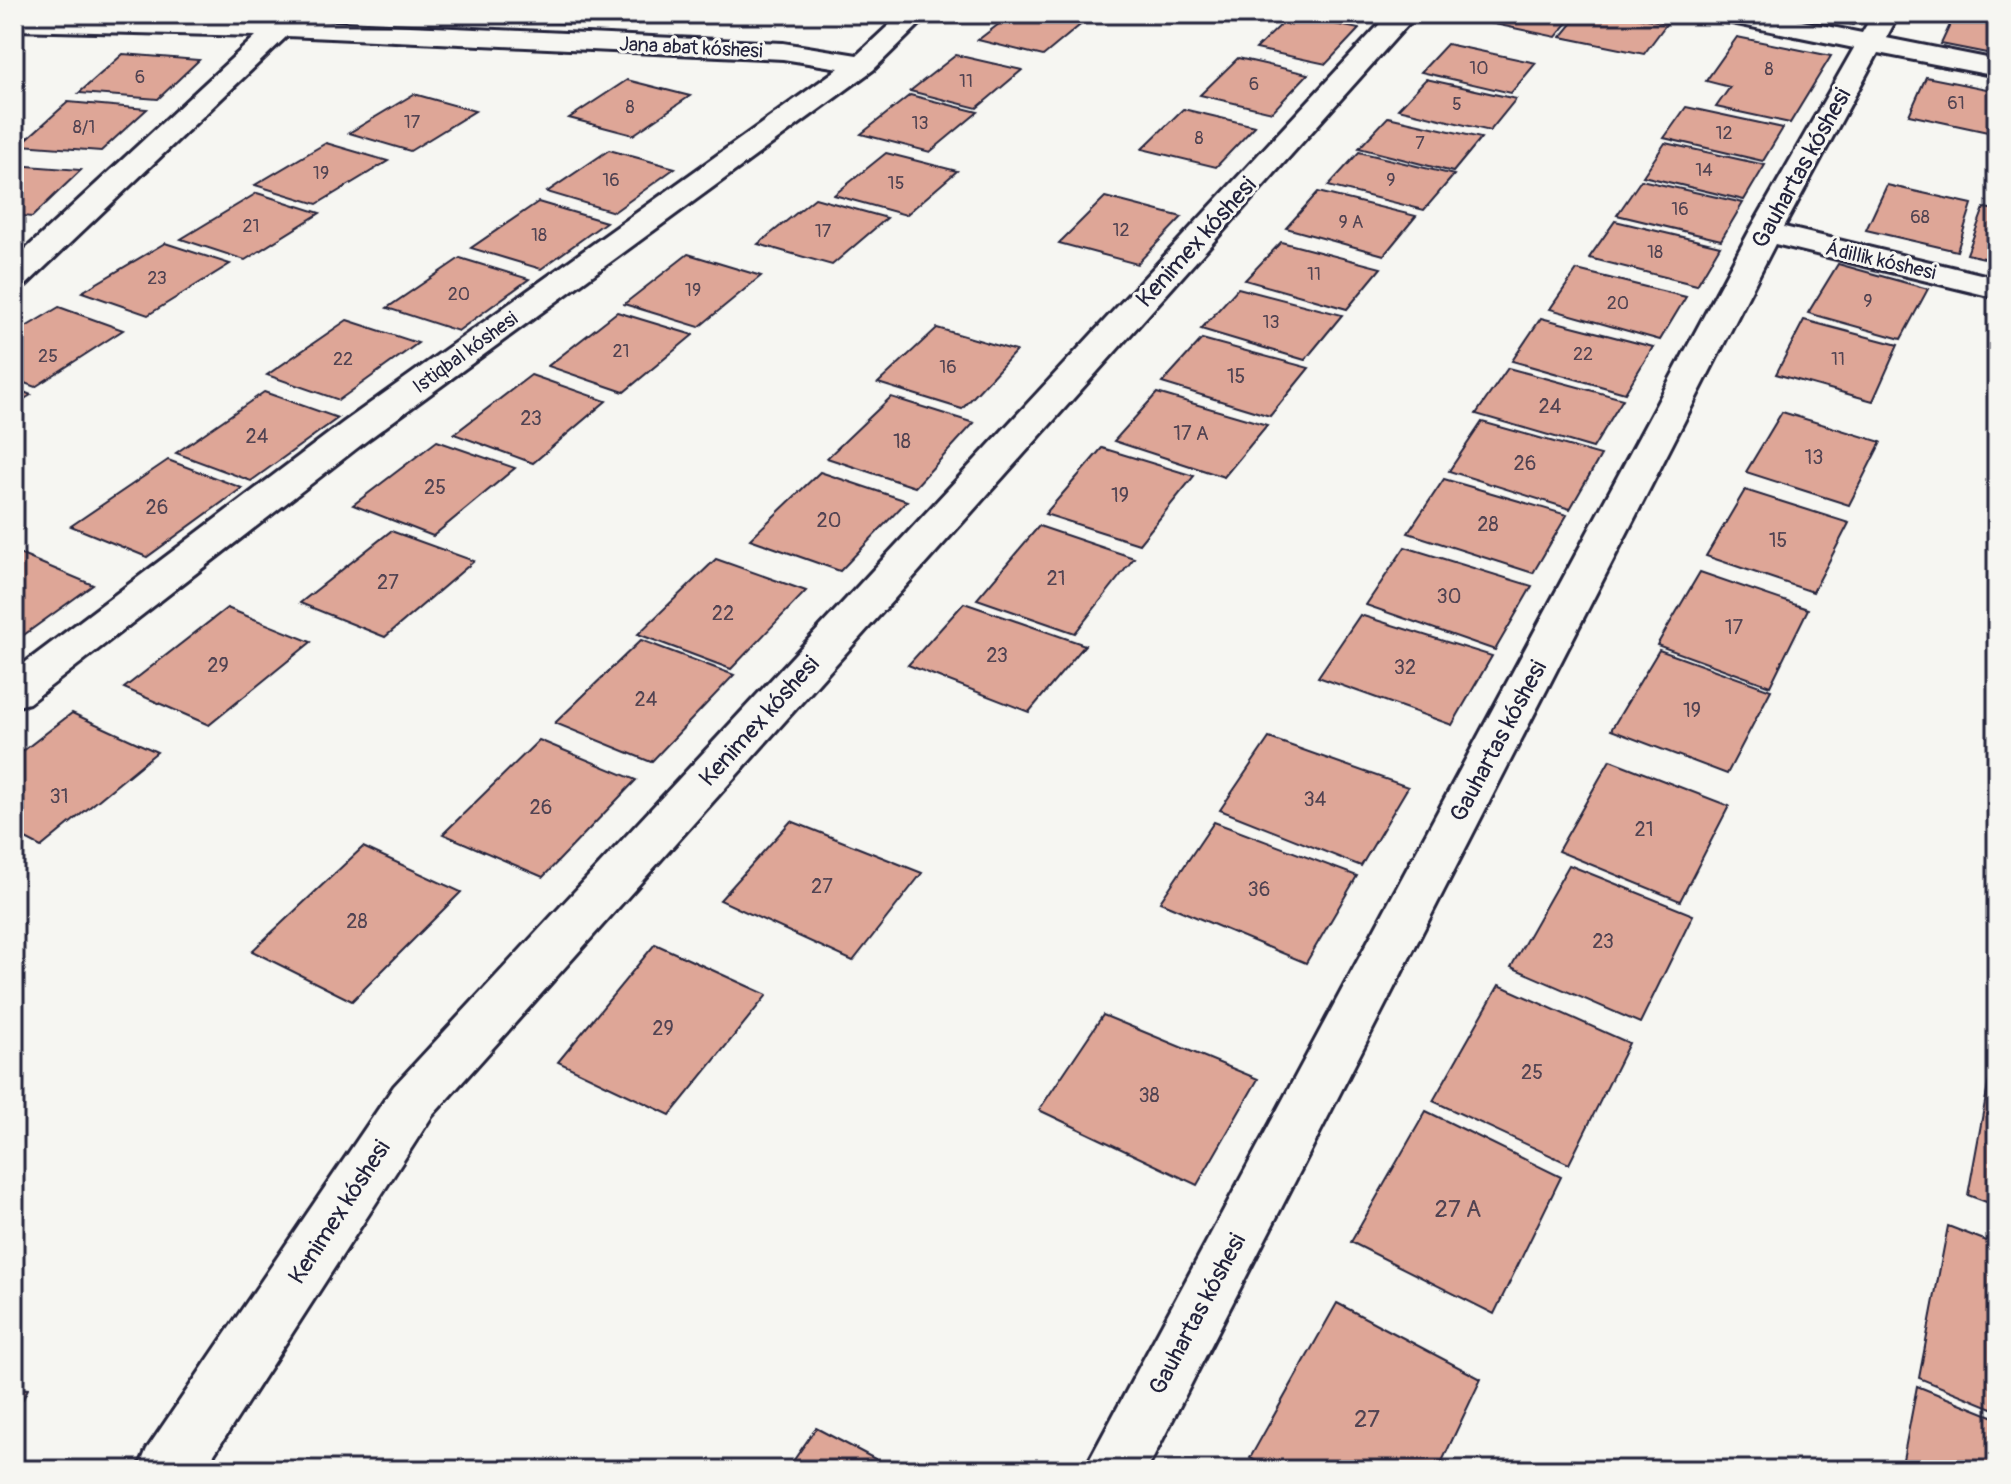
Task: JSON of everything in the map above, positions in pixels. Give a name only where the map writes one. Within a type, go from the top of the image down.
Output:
[{"type":"street","name":"Istiqbal kóshesi","points":[[14,693],[357,430],[863,64],[917,14]]},
{"type":"street","name":"Kenimex kóshesi","points":[[169,1470],[413,1101],[1404,14]]},
{"type":"street","points":[[1727,14],[1878,28],[1997,68]]},
{"type":"street","name":"Jana abat kóshesi","points":[[14,22],[280,28],[783,51],[863,64]]},
{"type":"street","points":[[14,278],[280,28]]},
{"type":"street","name":"Gauhartas kóshesi","points":[[1115,1470],[1765,232],[1878,28]]},
{"type":"street","name":"Ádillik kóshesi","points":[[1765,232],[1997,288]]},
{"type":"building","points":[[416,14],[505,14],[501,20]]},
{"type":"building","points":[[519,14],[607,14],[601,25],[514,21]]},
{"type":"building","points":[[1012,14],[1052,14],[1085,21],[1043,56],[978,40]]},
{"type":"building","points":[[1481,14],[1575,14],[1556,37],[1476,20]]},
{"type":"building","points":[[1580,14],[1622,14],[1667,23],[1644,54],[1561,37]]},
{"type":"building","points":[[1798,14],[1859,14],[1853,25]]},
{"type":"building","points":[[1955,14],[1997,16],[1997,55],[1941,44]]},
{"type":"building","points":[[1291,15],[1359,29],[1326,64],[1256,49]]},
{"type":"building","points":[[1737,37],[1831,56],[1790,123],[1716,107],[1730,87],[1706,81]]},
{"type":"building","points":[[1447,44],[1536,63],[1511,93],[1421,72]]},
{"type":"building","points":[[123,54],[199,60],[158,99],[79,93]]},
{"type":"building","points":[[956,55],[1022,70],[977,108],[910,91]]},
{"type":"building","points":[[1238,58],[1308,74],[1272,112],[1200,95]]},
{"type":"building","points":[[1926,77],[1997,91],[1997,134],[1909,115]]},
{"type":"building","points":[[1426,79],[1516,99],[1490,131],[1398,109]]},
{"type":"building","points":[[627,80],[690,96],[633,135],[569,118]]},
{"type":"building","points":[[414,94],[475,111],[410,151],[349,133]]},
{"type":"building","points":[[910,95],[978,112],[930,152],[861,134]]},
{"type":"building","points":[[68,102],[147,109],[101,151],[20,145]]},
{"type":"building","points":[[1686,107],[1783,128],[1763,161],[1664,138]]},
{"type":"building","points":[[1183,109],[1255,126],[1216,167],[1142,149]]},
{"type":"building","points":[[1388,117],[1481,138],[1453,172],[1359,148]]},
{"type":"building","points":[[326,143],[388,161],[317,204],[255,185]]},
{"type":"building","points":[[1665,143],[1765,165],[1744,200],[1643,176]]},
{"type":"building","points":[[609,150],[675,168],[614,212],[547,192]]},
{"type":"building","points":[[1359,152],[1454,175],[1424,210],[1328,186]]},
{"type":"building","points":[[886,153],[957,171],[906,215],[834,195]]},
{"type":"building","points":[[14,165],[81,170],[32,217],[14,215]]},
{"type":"building","points":[[1641,180],[1743,203],[1721,240],[1617,215]]},
{"type":"building","points":[[1887,185],[1972,204],[1957,251],[1866,230]]},
{"type":"building","points":[[1318,192],[1416,216],[1384,255],[1286,228]]},
{"type":"building","points":[[257,193],[320,213],[245,260],[181,239]]},
{"type":"building","points":[[1105,197],[1182,217],[1137,264],[1059,243]]},
{"type":"building","points":[[815,198],[887,218],[832,265],[758,244]]},
{"type":"building","points":[[538,202],[606,222],[541,269],[471,248]]},
{"type":"building","points":[[1984,208],[1997,210],[1997,261],[1967,254]]},
{"type":"building","points":[[1615,221],[1720,246],[1697,285],[1589,258]]},
{"type":"building","points":[[1281,242],[1381,268],[1347,309],[1245,280]]},
{"type":"building","points":[[165,243],[230,264],[148,315],[82,292]]},
{"type":"building","points":[[688,254],[761,276],[699,327],[624,304]]},
{"type":"building","points":[[460,258],[529,279],[458,331],[387,308]]},
{"type":"building","points":[[1838,264],[1928,289],[1901,339],[1808,313]]},
{"type":"building","points":[[1577,270],[1686,297],[1660,340],[1550,309]]},
{"type":"building","points":[[1238,288],[1342,315],[1305,360],[1201,329]]},
{"type":"building","points":[[59,307],[123,330],[35,387],[14,379],[14,334]]},
{"type":"building","points":[[617,312],[693,335],[624,392],[548,366]]},
{"type":"building","points":[[1541,318],[1653,347],[1625,393],[1512,361]]},
{"type":"building","points":[[347,320],[418,343],[339,400],[267,375]]},
{"type":"building","points":[[1804,320],[1898,345],[1873,401],[1776,374]]},
{"type":"building","points":[[937,328],[1016,351],[962,409],[878,383]]},
{"type":"building","points":[[1202,339],[1309,368],[1270,416],[1162,383]]},
{"type":"building","points":[[1508,368],[1623,399],[1593,448],[1476,414]]},
{"type":"building","points":[[531,375],[606,401],[533,463],[454,434]]},
{"type":"building","points":[[14,388],[31,395],[14,405]]},
{"type":"building","points":[[264,392],[338,418],[251,481],[176,453]]},
{"type":"building","points":[[1157,393],[1267,425],[1224,477],[1114,441]]},
{"type":"building","points":[[891,397],[974,423],[915,487],[827,458]]},
{"type":"building","points":[[1782,412],[1881,442],[1849,505],[1746,472]]},
{"type":"building","points":[[1482,422],[1601,455],[1570,509],[1449,471]]},
{"type":"building","points":[[437,441],[515,468],[433,536],[353,505]]},
{"type":"building","points":[[1102,448],[1194,476],[1139,544],[1045,514]]},
{"type":"building","points":[[168,460],[242,488],[147,557],[71,526]]},
{"type":"building","points":[[820,472],[907,501],[840,571],[750,539]]},
{"type":"building","points":[[1444,479],[1567,515],[1533,573],[1408,533]]},
{"type":"building","points":[[1745,490],[1849,523],[1813,592],[1706,556]]},
{"type":"building","points":[[1039,526],[1134,558],[1075,633],[977,599]]},
{"type":"building","points":[[391,531],[474,561],[385,637],[300,603]]},
{"type":"building","points":[[1405,547],[1532,586],[1495,650],[1366,605]]},
{"type":"building","points":[[17,553],[93,585],[14,642],[14,555]]},
{"type":"building","points":[[716,559],[806,591],[731,669],[638,634]]},
{"type":"building","points":[[1700,572],[1808,609],[1770,686],[1657,645]]},
{"type":"building","points":[[964,603],[1085,645],[1029,712],[908,665]]},
{"type":"building","points":[[227,608],[311,642],[209,725],[124,688]]},
{"type":"building","points":[[1360,615],[1492,656],[1452,725],[1318,677]]},
{"type":"building","points":[[641,640],[734,675],[651,762],[555,723]]},
{"type":"building","points":[[1659,650],[1771,690],[1727,774],[1611,730]]},
{"type":"building","points":[[72,713],[157,752],[41,847],[14,833],[14,758]]},
{"type":"building","points":[[1269,738],[1408,787],[1361,866],[1220,810]]},
{"type":"building","points":[[539,740],[636,780],[543,877],[443,834]]},
{"type":"building","points":[[1610,760],[1729,806],[1680,901],[1558,851]]},
{"type":"building","points":[[791,821],[922,873],[853,961],[720,900]]},
{"type":"building","points":[[1214,822],[1357,876],[1306,963],[1160,902]]},
{"type":"building","points":[[363,847],[461,892],[352,1001],[252,951]]},
{"type":"building","points":[[1569,865],[1693,915],[1640,1023],[1511,967]]},
{"type":"building","points":[[655,944],[767,995],[670,1115],[558,1062]]},
{"type":"building","points":[[1499,985],[1629,1043],[1569,1164],[1433,1101]]},
{"type":"building","points":[[1103,1015],[1258,1079],[1197,1185],[1039,1110]]},
{"type":"building","points":[[1992,1064],[1997,1066],[1997,1206],[1968,1195]]},
{"type":"building","points":[[1426,1111],[1561,1177],[1494,1314],[1351,1242]]},
{"type":"building","points":[[1948,1226],[1997,1245],[1997,1410],[1919,1378]]},
{"type":"building","points":[[1337,1303],[1481,1379],[1438,1470],[1272,1470],[1250,1458]]},
{"type":"building","points":[[1917,1386],[1997,1418],[1997,1470],[1901,1470]]},
{"type":"building","points":[[14,1388],[28,1389],[14,1417]]},
{"type":"building","points":[[816,1428],[896,1470],[787,1470]]}]
